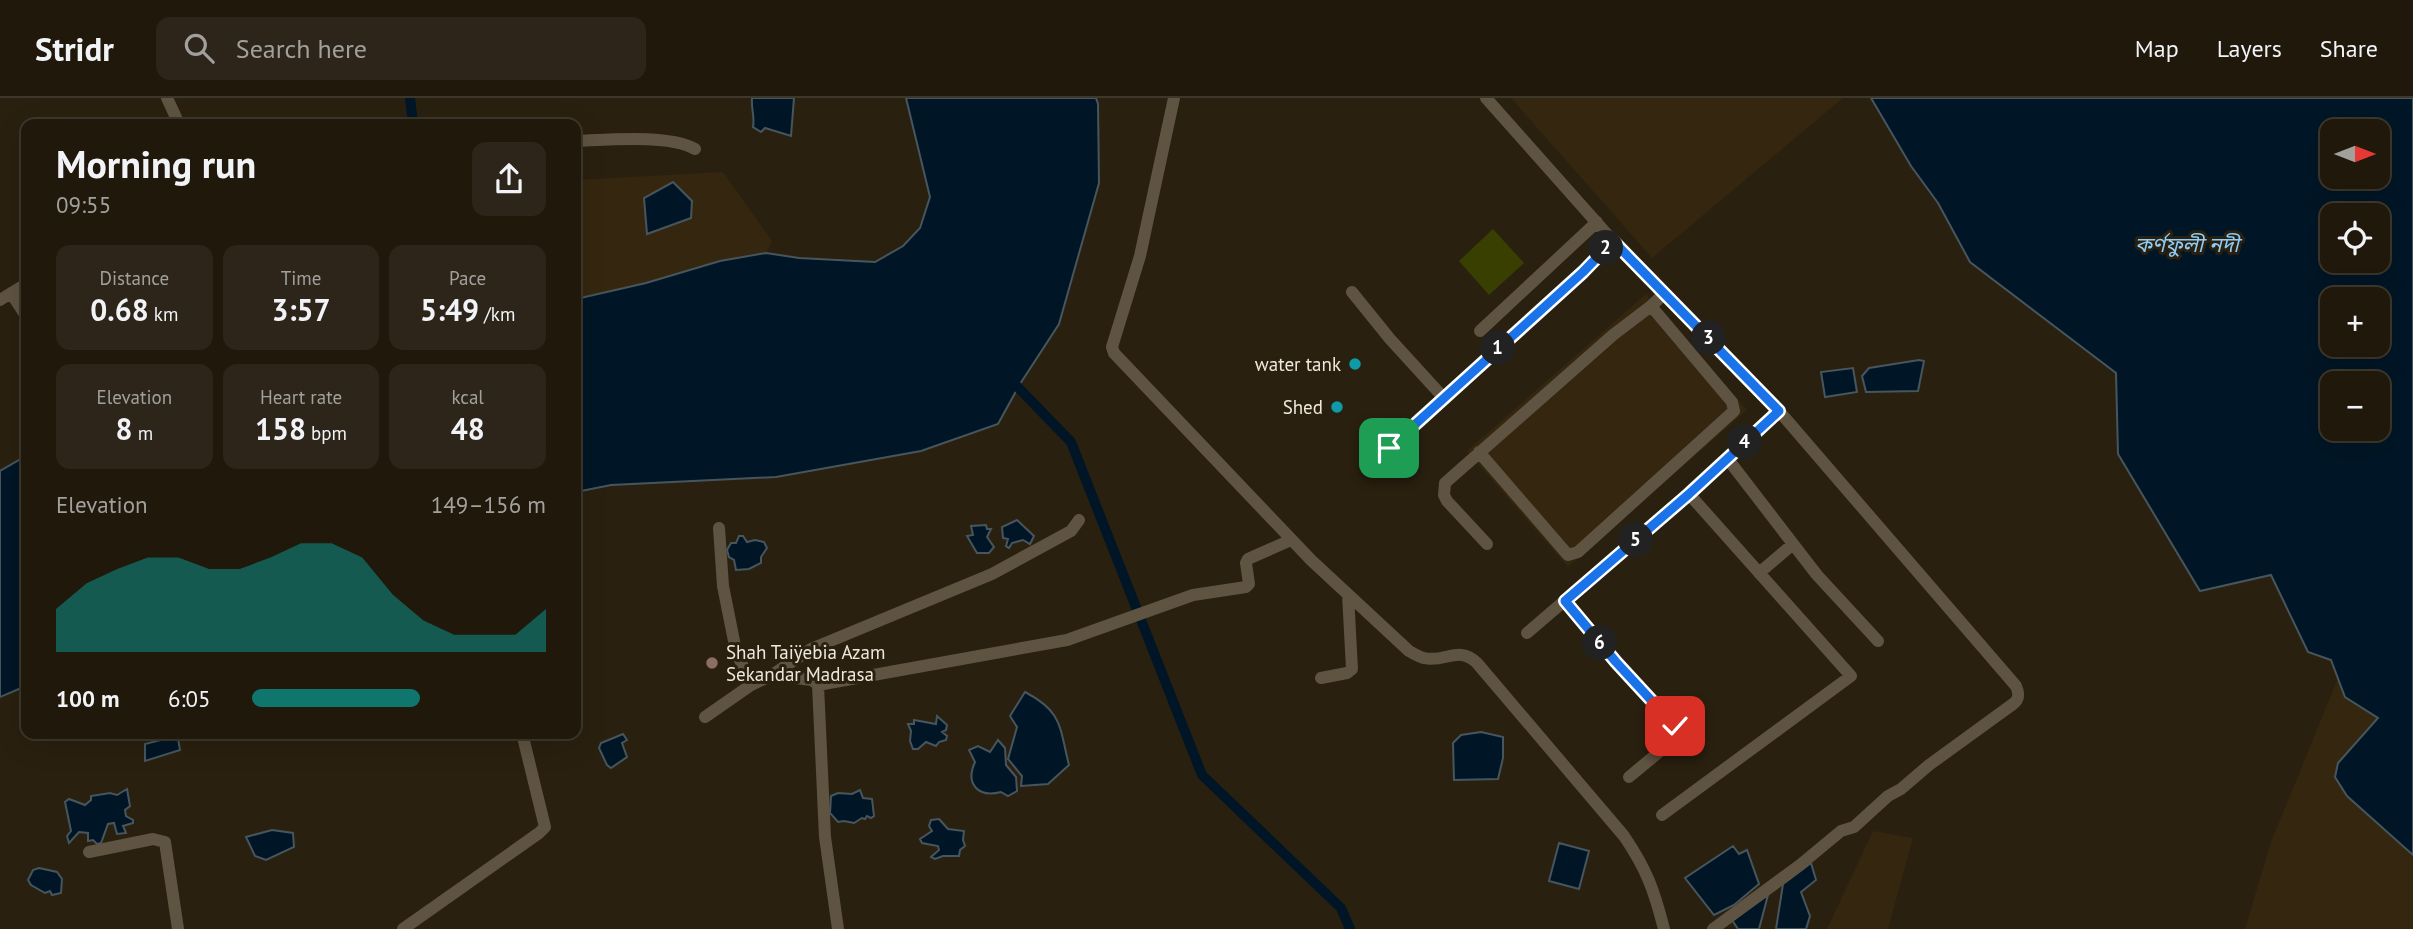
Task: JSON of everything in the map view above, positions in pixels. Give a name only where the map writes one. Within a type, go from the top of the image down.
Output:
[{"type":"street","points":[[167,98],[177,119]]},
{"type":"street","points":[[1174,98],[1140,256],[1112,347],[1125,365],[1291,540],[1409,651],[1426,659],[1463,654],[1470,656],[1477,663],[1624,836],[1644,866],[1654,889],[1664,929]]},
{"type":"street","points":[[1486,98],[1613,241],[1779,411],[2016,686],[2019,693],[2017,701],[1888,796],[1854,827],[1841,831],[1713,929]]},
{"type":"street","points":[[581,141],[667,141],[687,144],[695,149]]},
{"type":"street","points":[[1480,331],[1597,222]]},
{"type":"street","points":[[1389,448],[1583,272],[1613,241]]},
{"type":"street","points":[[1352,292],[1443,397]]},
{"type":"street","points":[[1487,544],[1447,501],[1444,495],[1445,483],[1613,335],[1665,293]]},
{"type":"street","points":[[6,296],[21,311]]},
{"type":"street","points":[[1479,452],[1569,555],[1578,552],[1734,411],[1732,402],[1651,306]]},
{"type":"street","points":[[1527,634],[1689,494],[1779,411]]},
{"type":"street","points":[[1727,458],[1817,575],[1878,641]]},
{"type":"street","points":[[1662,815],[1851,676],[1689,494]]},
{"type":"street","points":[[705,717],[811,649],[992,574],[1072,531],[1079,520]]},
{"type":"street","points":[[719,528],[723,586],[736,651],[751,685]]},
{"type":"street","points":[[818,685],[1067,639],[1194,595],[1246,587],[1249,584],[1247,561],[1291,540]]},
{"type":"street","points":[[1759,573],[1793,544]]},
{"type":"street","points":[[1321,678],[1347,673],[1352,669],[1348,595]]},
{"type":"street","points":[[1565,601],[1675,726],[1676,737],[1629,777]]},
{"type":"street","points":[[772,675],[812,680],[818,685],[825,837],[838,929]]},
{"type":"street","points":[[403,929],[545,827],[523,739]]},
{"type":"street","points":[[89,852],[153,839],[164,842],[178,929]]},
{"type":"shaded area","points":[[1511,98],[1843,98],[1652,258]]},
{"type":"shaded area","points":[[723,172],[772,241],[766,253],[720,261],[646,283],[581,298],[581,180]]},
{"type":"shaded area","points":[[1646,294],[1747,410],[1568,567],[1467,451]]},
{"type":"shaded area","points":[[2365,612],[2413,640],[2413,929],[2245,929],[2271,842]]},
{"type":"shaded area","points":[[1873,831],[1913,838],[1888,929],[1827,929]]},
{"type":"green space","points":[[1493,229],[1524,263],[1489,295],[1459,261]]},
{"type":"water","points":[[752,98],[794,98],[791,136],[765,128],[761,132],[753,127]]},
{"type":"water","points":[[906,98],[1096,98],[1099,183],[1059,324],[998,424],[921,451],[776,477],[611,485],[581,491],[581,298],[646,283],[720,261],[766,253],[799,258],[875,262],[903,246],[920,228],[930,197]]},
{"type":"water","name":"কর্ণফুলী নদী","points":[[1871,98],[2413,98],[2413,855],[2347,796],[2335,777],[2338,763],[2378,718],[2345,697],[2331,660],[2308,652],[2271,575],[2200,591],[2118,454],[2116,373],[1970,262],[1938,203],[1911,166]]},
{"type":"water","points":[[673,182],[692,201],[691,218],[647,234],[644,198]]},
{"type":"water","points":[[1924,361],[1918,391],[1866,392],[1862,376],[1869,368]]},
{"type":"water","points":[[1853,368],[1857,392],[1825,397],[1821,372]]},
{"type":"water","points":[[21,459],[21,688],[0,697],[0,471]]},
{"type":"water","points":[[1017,520],[1034,536],[1030,544],[1023,540],[1012,543],[1009,548],[1006,546],[1008,539],[1003,538],[1002,527]]},
{"type":"water","points":[[986,525],[987,529],[991,529],[987,537],[994,547],[989,553],[977,553],[967,536],[973,535],[971,526]]},
{"type":"water","points":[[739,536],[743,536],[747,542],[764,542],[767,548],[761,557],[761,563],[749,569],[736,570],[734,560],[729,557],[727,550],[731,543],[736,543]]},
{"type":"water","points":[[1025,692],[1053,714],[1058,721],[1063,740],[1069,765],[1048,784],[1021,786],[1022,776],[1008,759],[1017,727],[1010,716]]},
{"type":"water","points":[[937,716],[947,725],[942,732],[947,736],[946,740],[936,746],[926,742],[918,749],[913,749],[908,724],[914,724],[914,720],[936,724]]},
{"type":"water","points":[[1481,732],[1503,737],[1503,758],[1498,779],[1454,780],[1453,743],[1461,735]]},
{"type":"water","points":[[623,734],[627,740],[622,743],[627,757],[611,768],[599,748],[601,743]]},
{"type":"water","points":[[178,739],[180,750],[145,761],[145,744]]},
{"type":"water","points":[[998,740],[1005,748],[1006,765],[1016,777],[1017,791],[1008,796],[1001,792],[980,791],[973,783],[972,770],[975,762],[969,750],[978,746],[990,752]]},
{"type":"water","points":[[127,789],[130,806],[125,810],[126,816],[133,820],[133,823],[123,826],[126,833],[117,834],[114,823],[108,824],[101,843],[88,841],[88,833],[79,832],[69,843],[67,836],[71,831],[65,802],[69,799],[85,805],[91,800],[91,796],[110,793],[117,795]]},
{"type":"water","points":[[860,790],[863,798],[872,799],[874,816],[867,816],[854,823],[838,822],[830,813],[831,796],[838,793],[852,794]]},
{"type":"water","points":[[939,819],[948,829],[964,831],[965,846],[960,850],[959,856],[935,859],[931,857],[939,850],[938,846],[922,843],[920,839],[932,831],[929,826],[931,820]]},
{"type":"water","points":[[272,830],[293,833],[294,847],[266,860],[255,856],[246,837]]},
{"type":"water","points":[[1559,843],[1589,851],[1579,889],[1549,881]]},
{"type":"water","points":[[1733,846],[1739,854],[1747,850],[1759,884],[1734,905],[1714,915],[1685,878]]},
{"type":"water","points":[[1811,863],[1816,880],[1801,892],[1810,916],[1806,929],[1776,929],[1783,884]]},
{"type":"water","points":[[39,868],[57,872],[62,879],[61,893],[52,895],[50,891],[45,893],[31,885],[28,880],[33,870]]},
{"type":"water","points":[[1768,895],[1759,929],[1738,929],[1732,920]]},
{"type":"waterway","points":[[410,98],[412,119]]},
{"type":"waterway","points":[[1009,378],[1071,442],[1202,775],[1341,908],[1350,929]]},
{"type":"place","name":"water tank","points":[[1355,364]]},
{"type":"place","name":"Shed","points":[[1337,407]]},
{"type":"place","name":"Shah Taiÿebia Azam Sekandar Madrasa","points":[[712,663]]},
{"type":"route","points":[[1389,448],[1583,272],[1613,241],[1779,411],[1689,494],[1565,601],[1675,726]]}]
